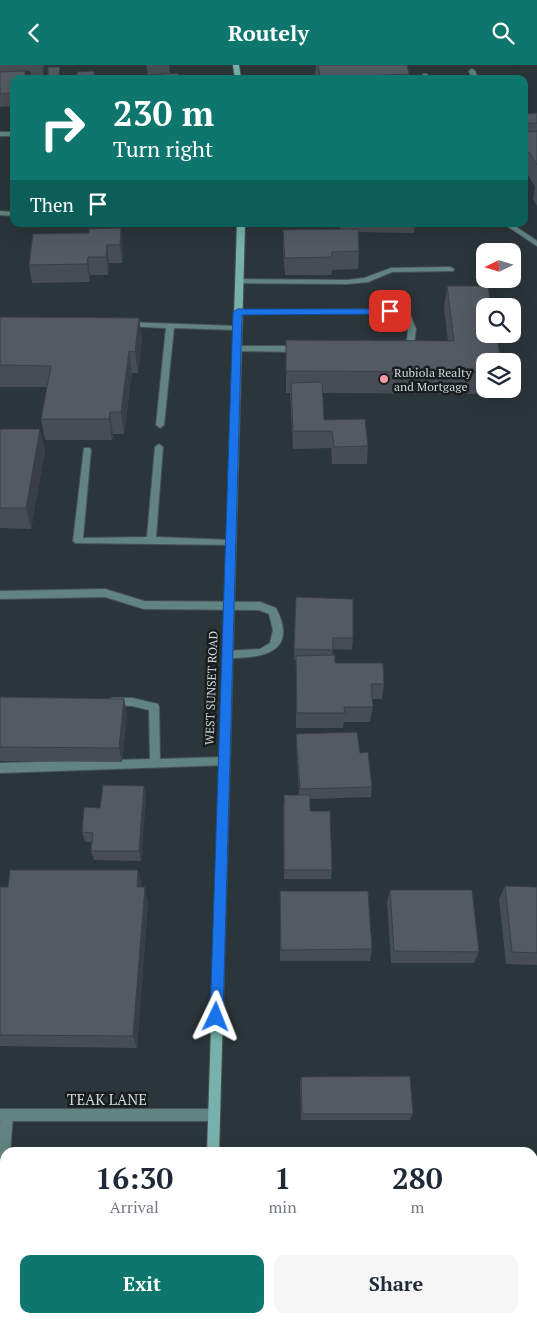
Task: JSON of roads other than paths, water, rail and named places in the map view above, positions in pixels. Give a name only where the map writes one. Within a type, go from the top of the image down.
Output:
[{"type":"main road","name":"WEST SUNSET ROAD","points":[[212,1147],[241,227]]},
{"type":"street","points":[[472,71],[474,75]]},
{"type":"street","points":[[512,227],[537,245]]},
{"type":"street","points":[[239,281],[347,282],[365,280],[391,270],[450,269]]},
{"type":"street","points":[[238,312],[390,311],[407,317],[412,329],[411,341],[388,347]]},
{"type":"street","points":[[115,323],[237,328]]},
{"type":"street","points":[[160,425],[170,325]]},
{"type":"street","points":[[236,349],[305,349]]},
{"type":"street","points":[[151,540],[159,447]]},
{"type":"street","points":[[87,451],[78,541],[151,540],[231,543]]},
{"type":"street","points":[[0,595],[105,593],[144,605],[229,605],[270,608],[276,617],[278,637],[272,647],[260,654],[228,654]]},
{"type":"street","points":[[103,702],[132,702],[154,707],[155,764]]},
{"type":"street","points":[[0,768],[224,762]]},
{"type":"street","points":[[2,1147],[4,1115]]},
{"type":"street","name":"TEAK LANE","points":[[4,1115],[214,1115]]},
{"type":"place","name":"Rubiola Realty and Mortgage","points":[[384,379]]}]
